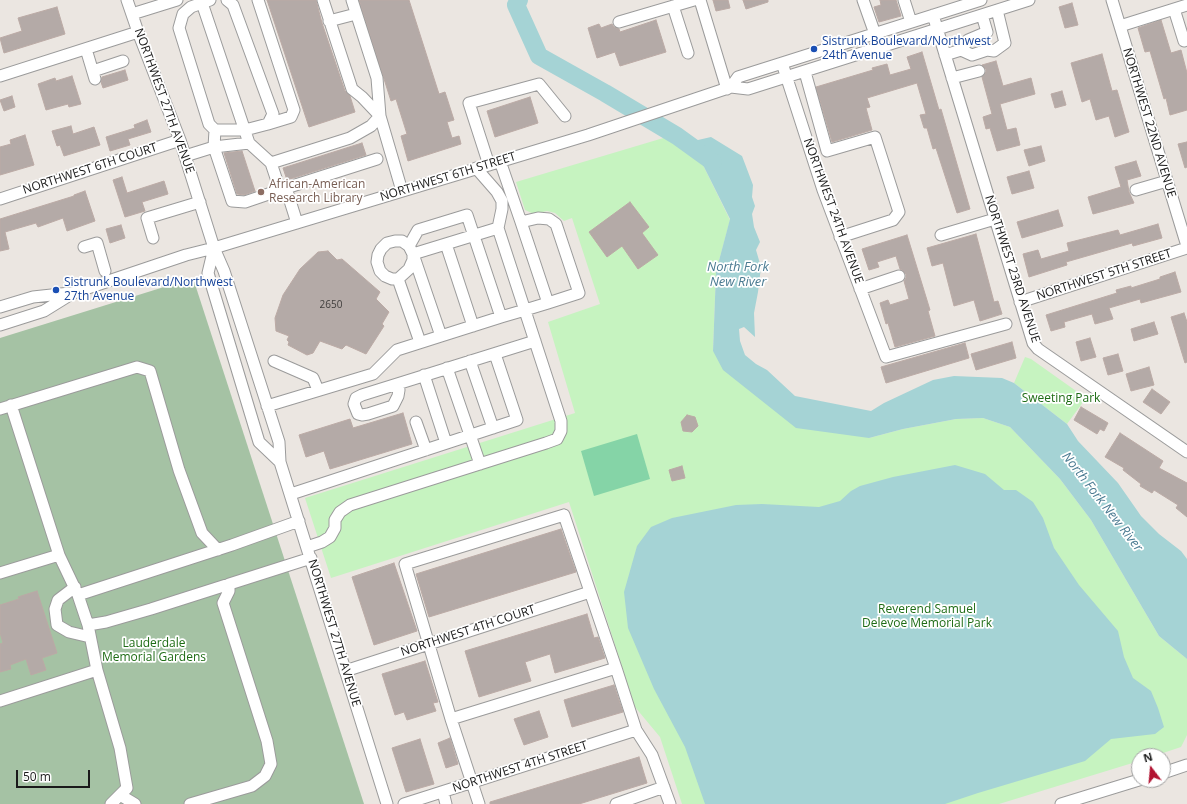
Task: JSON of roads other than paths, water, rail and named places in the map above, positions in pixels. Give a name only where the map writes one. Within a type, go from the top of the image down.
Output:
[{"type":"street","name":"NORTHWEST 27TH AVENUE","points":[[127,0],[180,140],[214,248],[222,264],[267,406],[280,442],[280,462],[387,804]]},
{"type":"street","points":[[132,14],[177,0]]},
{"type":"street","points":[[227,0],[233,5],[273,114],[268,124]]},
{"type":"street","points":[[258,0],[294,110],[291,117],[245,130],[215,130],[209,124],[179,28],[183,14],[191,7],[206,1],[245,130],[249,143],[271,163],[278,184],[286,188],[297,223]]},
{"type":"street","points":[[322,0],[352,89],[380,116]]},
{"type":"street","points":[[352,0],[377,78],[380,116],[402,191]]},
{"type":"street","points":[[619,22],[694,0]]},
{"type":"street","points":[[700,0],[729,88]]},
{"type":"street","points":[[863,0],[875,34]]},
{"type":"street","points":[[904,0],[911,22]]},
{"type":"street","name":"NORTHWEST 6TH STREET","points":[[729,88],[738,77],[981,0]]},
{"type":"street","name":"NORTHWEST 6TH STREET","points":[[0,307],[33,297],[73,293],[186,255],[214,248],[588,135],[729,88],[748,89],[1029,0]]},
{"type":"street","name":"NORTHWEST 22ND AVENUE","points":[[1112,0],[1187,247]]},
{"type":"street","points":[[1120,26],[1187,5]]},
{"type":"street","points":[[673,6],[688,53]]},
{"type":"street","points":[[1174,9],[1184,41]]},
{"type":"street","points":[[961,50],[972,55],[987,50],[994,51],[1005,44],[998,10]]},
{"type":"street","points":[[329,20],[356,14]]},
{"type":"street","name":"NORTHWEST 23RD AVENUE","points":[[933,15],[1033,343],[1038,349],[1187,452]]},
{"type":"street","points":[[982,15],[994,51]]},
{"type":"street","points":[[0,76],[138,32]]},
{"type":"street","points":[[945,55],[961,50],[968,40],[987,32]]},
{"type":"street","points":[[86,49],[94,75],[123,61]]},
{"type":"street","name":"NORTHWEST 24TH AVENUE","points":[[782,63],[823,190],[886,357],[1006,324]]},
{"type":"street","points":[[952,78],[979,71]]},
{"type":"street","points":[[805,72],[827,151],[875,137],[899,212],[893,220],[840,237]]},
{"type":"street","points":[[489,165],[469,104],[539,84],[565,116]]},
{"type":"street","points":[[271,163],[350,138],[371,126],[380,116]]},
{"type":"street","points":[[215,130],[214,147],[232,201],[245,202],[377,159]]},
{"type":"street","name":"NORTHWEST 6TH COURT","points":[[0,199],[180,140]]},
{"type":"street","points":[[185,156],[214,147],[249,143]]},
{"type":"street","points":[[500,161],[548,303]]},
{"type":"street","points":[[307,547],[322,542],[330,537],[335,528],[335,520],[340,512],[350,506],[556,439],[561,431],[561,421],[498,228],[502,202],[498,192],[476,168]]},
{"type":"street","points":[[1136,190],[1167,181]]},
{"type":"street","points":[[153,238],[147,218],[200,202]]},
{"type":"street","points":[[441,336],[411,250],[402,241],[395,240],[387,243],[381,249],[377,262],[380,271],[385,276],[392,279],[398,278],[409,268],[413,260],[411,250],[418,230],[467,215],[472,235],[501,317]]},
{"type":"street","points":[[267,406],[373,374],[397,350],[579,293],[556,224],[550,219],[538,218],[521,222]]},
{"type":"street","points":[[941,235],[995,219]]},
{"type":"street","points":[[411,250],[446,244],[498,228]]},
{"type":"street","points":[[84,247],[96,243],[105,271]]},
{"type":"street","points":[[446,244],[473,326]]},
{"type":"street","name":"NORTHWEST 5TH STREET","points":[[1020,302],[1187,247]]},
{"type":"street","name":"NORTHWEST 27TH AVENUE","points":[[214,248],[208,273],[259,442],[280,462]]},
{"type":"street","points":[[860,289],[899,276]]},
{"type":"street","points":[[398,278],[420,342]]},
{"type":"street","name":"NORTHWEST 6TH STREET","points":[[0,325],[44,311],[73,293]]},
{"type":"street","points":[[398,384],[535,341]]},
{"type":"street","points":[[290,494],[517,420],[495,354]]},
{"type":"street","points":[[274,361],[314,378],[318,390]]},
{"type":"street","points":[[470,361],[493,428]]},
{"type":"street","points":[[0,409],[137,367],[150,370],[179,470],[202,533],[218,550]]},
{"type":"street","points":[[447,368],[480,464]]},
{"type":"street","points":[[424,376],[446,443]]},
{"type":"street","points":[[11,405],[59,555],[76,591],[88,625],[97,670],[120,748],[127,788],[111,804]]},
{"type":"street","points":[[416,422],[426,450]]},
{"type":"street","points":[[479,804],[451,719],[405,564],[564,515],[636,730],[652,755],[670,804]]},
{"type":"street","points":[[90,637],[69,632],[57,625],[55,609],[58,600],[76,591],[218,550],[299,521]]},
{"type":"street","points":[[0,573],[59,555]]},
{"type":"street","points":[[88,625],[106,622],[311,558]]},
{"type":"street","points":[[223,603],[229,591],[229,584]]},
{"type":"street","points":[[190,804],[252,786],[265,776],[271,764],[267,741],[223,603],[207,591]]},
{"type":"street","name":"NORTHWEST 4TH COURT","points":[[346,671],[590,592]]},
{"type":"street","points":[[451,719],[616,668]]},
{"type":"street","points":[[0,701],[97,670]]},
{"type":"street","name":"NORTHWEST 4TH STREET","points":[[404,804],[636,730]]},
{"type":"street","points":[[1171,770],[1187,765]]},
{"type":"street","points":[[1061,804],[1131,782]]},
{"type":"street","points":[[616,804],[664,786]]},
{"type":"street","points":[[442,792],[446,804]]},
{"type":"street","points":[[120,796],[135,804]]},
{"type":"water","points":[[711,137],[742,156],[753,185],[752,197],[755,206],[752,214],[754,227],[760,242],[756,250],[761,267],[754,313],[755,337],[744,327],[739,329],[740,341],[745,355],[756,364],[767,370],[795,396],[871,411],[884,403],[933,380],[954,376],[1002,378],[1014,383],[1067,424],[1078,441],[1118,483],[1141,516],[1159,534],[1181,551],[1187,559],[1187,659],[1159,636],[1091,520],[1060,479],[1010,427],[983,418],[956,419],[903,429],[869,438],[796,428],[723,370],[713,351],[716,272],[730,219],[703,165],[691,154],[698,140]]},
{"type":"water","points":[[955,465],[985,474],[1004,490],[1016,490],[1033,502],[1043,518],[1054,548],[1079,585],[1118,631],[1124,657],[1133,678],[1151,691],[1164,727],[1155,734],[1111,739],[1085,761],[945,804],[705,804],[685,747],[654,689],[628,628],[624,592],[637,546],[651,527],[672,518],[736,505],[762,504],[819,507],[840,501],[851,491],[860,486],[893,477]]},
{"type":"waterway","name":"North Fork New River","points":[[519,0],[516,5],[539,56],[677,136],[713,162]]},
{"type":"place","name":"Sistrunk Boulevard/Northwest 24th Avenue","points":[[814,49]]},
{"type":"place","name":"African-American Research Library","points":[[261,192]]},
{"type":"place","name":"Sistrunk Boulevard/Northwest 27th Avenue","points":[[56,290]]},
{"type":"park label","name":"Sweeting Park","points":[[1061,399]]},
{"type":"park label","name":"Reverend Samuel Delevoe Memorial Park","points":[[927,617]]},
{"type":"park label","name":"Lauderdale Memorial Gardens","points":[[154,651]]}]
